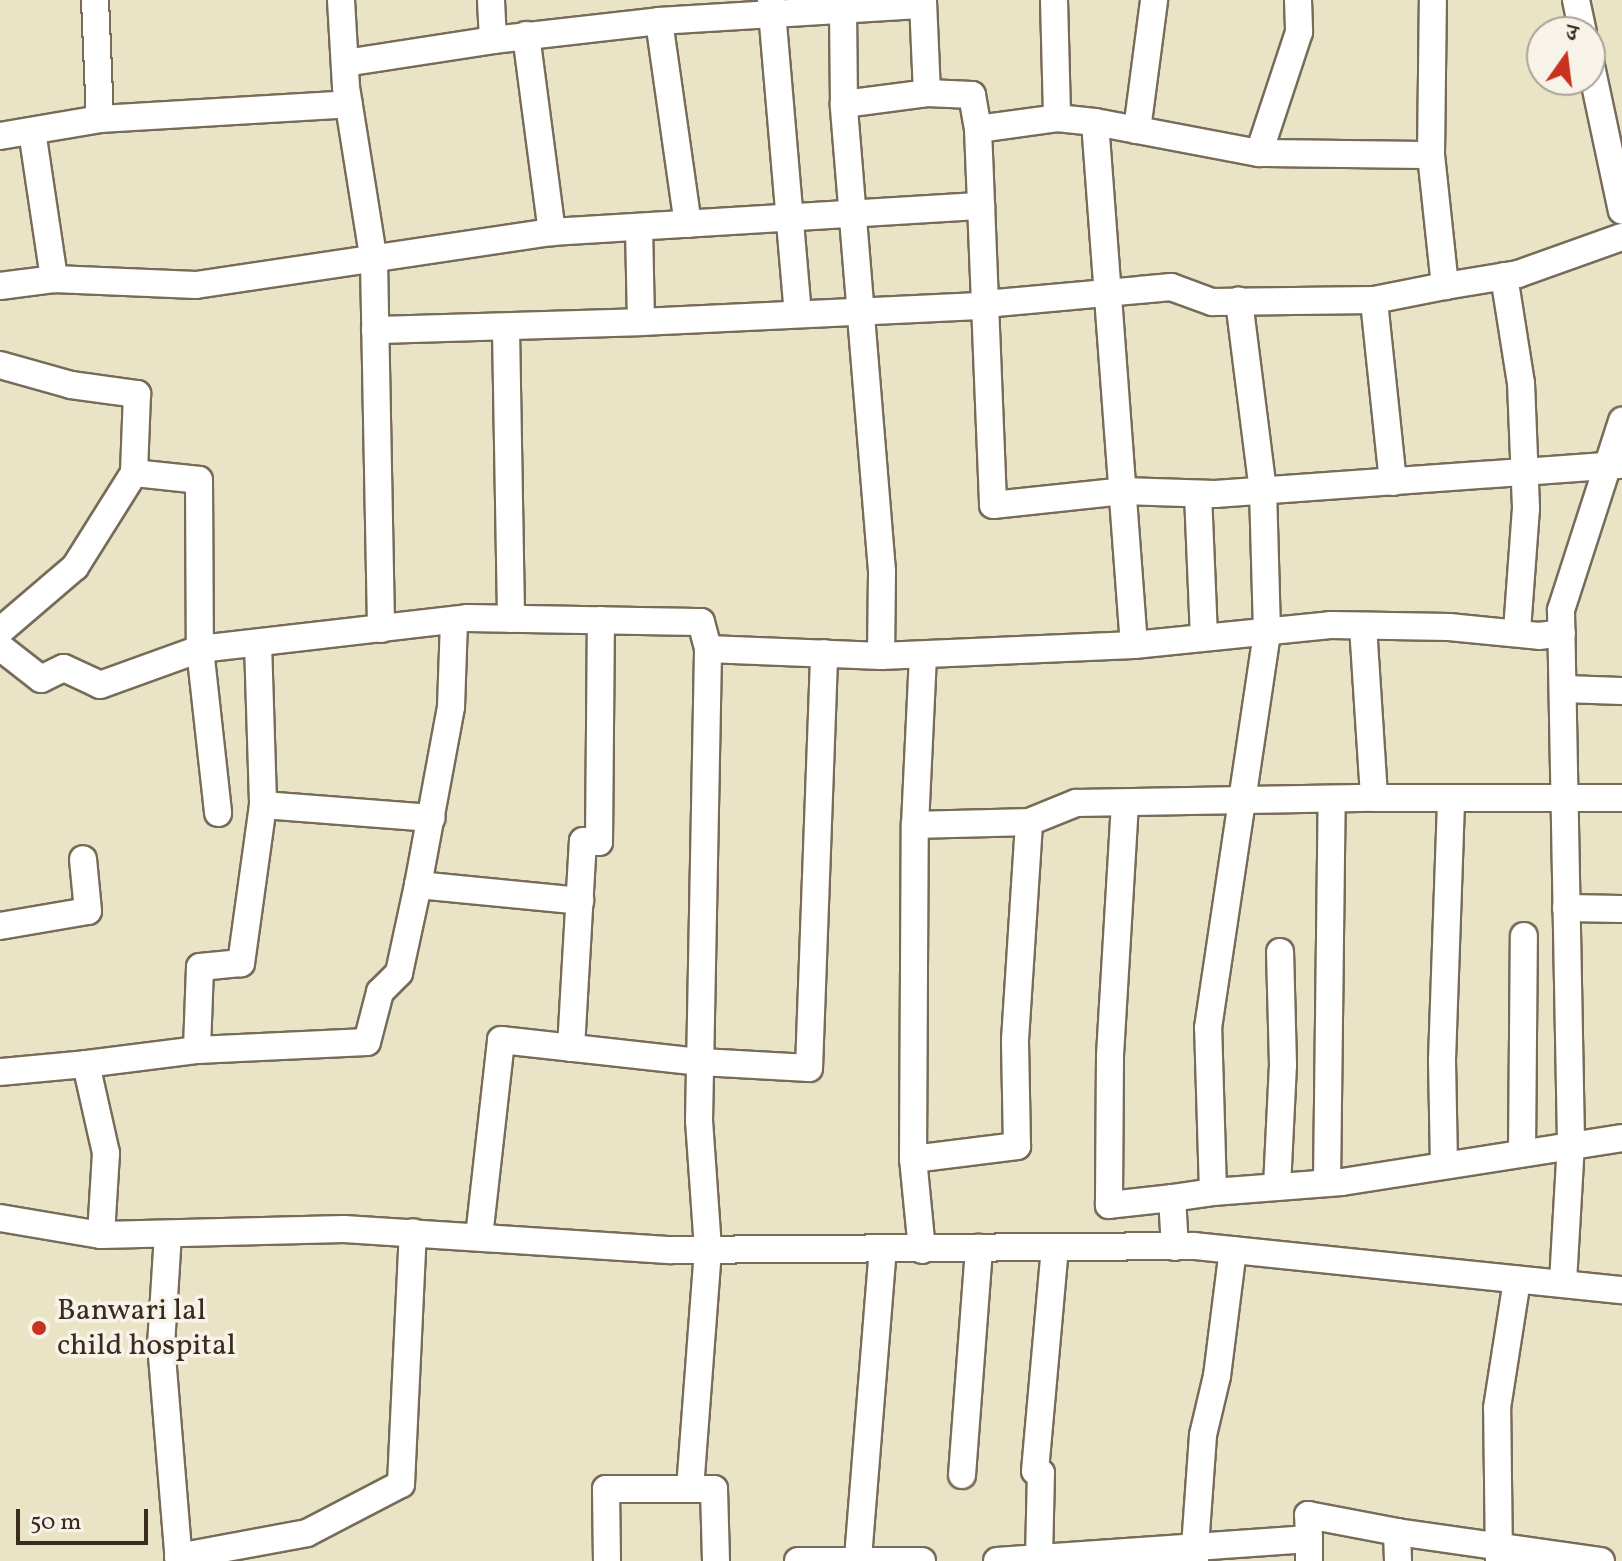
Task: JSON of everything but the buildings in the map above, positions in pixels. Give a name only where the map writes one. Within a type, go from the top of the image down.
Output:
[{"type":"street","points":[[95,0],[100,119]]},
{"type":"street","points":[[341,0],[349,104],[374,261],[381,629]]},
{"type":"street","points":[[491,0],[493,40]]},
{"type":"street","points":[[1054,0],[1057,118]]},
{"type":"street","points":[[1137,130],[1154,0]]},
{"type":"street","points":[[1259,153],[1299,32],[1298,0]]},
{"type":"street","points":[[1433,0],[1431,155],[1445,286]]},
{"type":"street","points":[[345,63],[526,35],[628,11],[659,21],[772,7],[843,9],[923,2],[927,93]]},
{"type":"street","points":[[772,7],[786,215],[798,313]]},
{"type":"street","points":[[843,9],[844,104],[882,571],[881,656]]},
{"type":"street","points":[[659,21],[688,224]]},
{"type":"street","points":[[526,35],[552,232]]},
{"type":"street","points":[[844,104],[927,93],[972,95],[978,129],[993,505],[1123,491],[1198,494],[1263,491],[1615,466]]},
{"type":"street","points":[[1597,96],[1622,211]]},
{"type":"street","points":[[0,136],[100,119],[349,104]]},
{"type":"street","points":[[978,129],[1057,118],[1095,122],[1259,153],[1431,155]]},
{"type":"street","points":[[1095,122],[1134,645]]},
{"type":"street","points":[[32,131],[54,279]]},
{"type":"street","points":[[0,286],[54,279],[196,285],[374,261],[552,232],[786,215],[981,206]]},
{"type":"street","points":[[639,227],[641,322]]},
{"type":"street","points":[[375,330],[506,329],[985,305],[1106,296],[1171,287],[1212,302],[1374,300],[1504,276],[1622,237]]},
{"type":"street","points":[[1504,276],[1521,383],[1524,471],[1517,632]]},
{"type":"street","points":[[1374,300],[1393,482]]},
{"type":"street","points":[[1213,1192],[1208,1028],[1267,632],[1263,491],[1239,301]]},
{"type":"street","points":[[506,329],[511,619]]},
{"type":"street","points":[[0,365],[71,385],[137,394],[134,473],[75,567],[0,631]]},
{"type":"street","points":[[1563,1282],[1571,1142],[1561,610],[1615,466],[1622,421]]},
{"type":"street","points":[[134,473],[199,480],[200,649],[218,813]]},
{"type":"street","points":[[1198,494],[1204,636]]},
{"type":"street","points":[[0,1072],[197,1050],[367,1042],[380,992],[399,973],[432,818],[451,707],[454,620]]},
{"type":"street","points":[[0,647],[41,679],[64,668],[100,685],[200,649],[454,620],[701,622],[708,649],[699,1121],[708,1249],[690,1489]]},
{"type":"street","points":[[571,1048],[583,841],[599,842],[601,620]]},
{"type":"street","points":[[708,649],[923,657],[1134,645],[1204,636],[1363,626],[1562,633]]},
{"type":"street","points":[[1363,626],[1374,798]]},
{"type":"street","points":[[197,1050],[200,967],[241,963],[263,805],[258,643]]},
{"type":"street","points":[[479,1237],[501,1040],[701,1062],[809,1068],[824,653]]},
{"type":"street","points":[[922,1250],[913,1159],[915,825],[923,657]]},
{"type":"street","points":[[1564,689],[1622,691]]},
{"type":"street","points":[[915,825],[1029,822],[1076,803],[1565,796],[1622,798]]},
{"type":"street","points":[[1444,1165],[1442,1060],[1451,798]]},
{"type":"street","points":[[1327,1183],[1332,800]]},
{"type":"street","points":[[1125,803],[1109,1070],[1109,1205],[1213,1192],[1327,1183],[1571,1142],[1622,1138]]},
{"type":"street","points":[[263,805],[432,818]]},
{"type":"street","points":[[913,1159],[1017,1146],[1015,1040],[1029,822]]},
{"type":"street","points":[[0,926],[88,911],[83,859]]},
{"type":"street","points":[[418,885],[580,901]]},
{"type":"street","points":[[1566,908],[1622,909]]},
{"type":"street","points":[[1522,1151],[1524,936]]},
{"type":"street","points":[[1277,1187],[1283,1065],[1280,952]]},
{"type":"street","points":[[86,1064],[106,1153],[101,1235]]},
{"type":"street","points":[[1172,1198],[1175,1247]]},
{"type":"street","points":[[0,1218],[101,1235],[239,1228],[413,1232],[708,1249],[1175,1247],[1233,1250],[1622,1290]]},
{"type":"street","points":[[168,1234],[161,1344],[179,1559],[307,1533],[401,1484],[413,1232]]},
{"type":"street","points":[[1039,1559],[1041,1473],[1035,1471],[1055,1247]]},
{"type":"street","points":[[962,1475],[979,1248]]},
{"type":"street","points":[[858,1558],[883,1249]]},
{"type":"street","points":[[1195,1554],[1203,1435],[1217,1376],[1233,1250]]},
{"type":"street","points":[[1499,1555],[1497,1408],[1517,1280]]},
{"type":"street","points":[[607,1561],[606,1489],[714,1489],[716,1561]]},
{"type":"street","points":[[997,1561],[1309,1550],[1308,1515],[1499,1555],[1601,1561]]},
{"type":"street","points":[[1397,1532],[1398,1561]]},
{"type":"street","points":[[798,1561],[858,1558],[922,1561]]},
{"type":"place","name":"Banwari lal child hospital","points":[[39,1328]]}]
